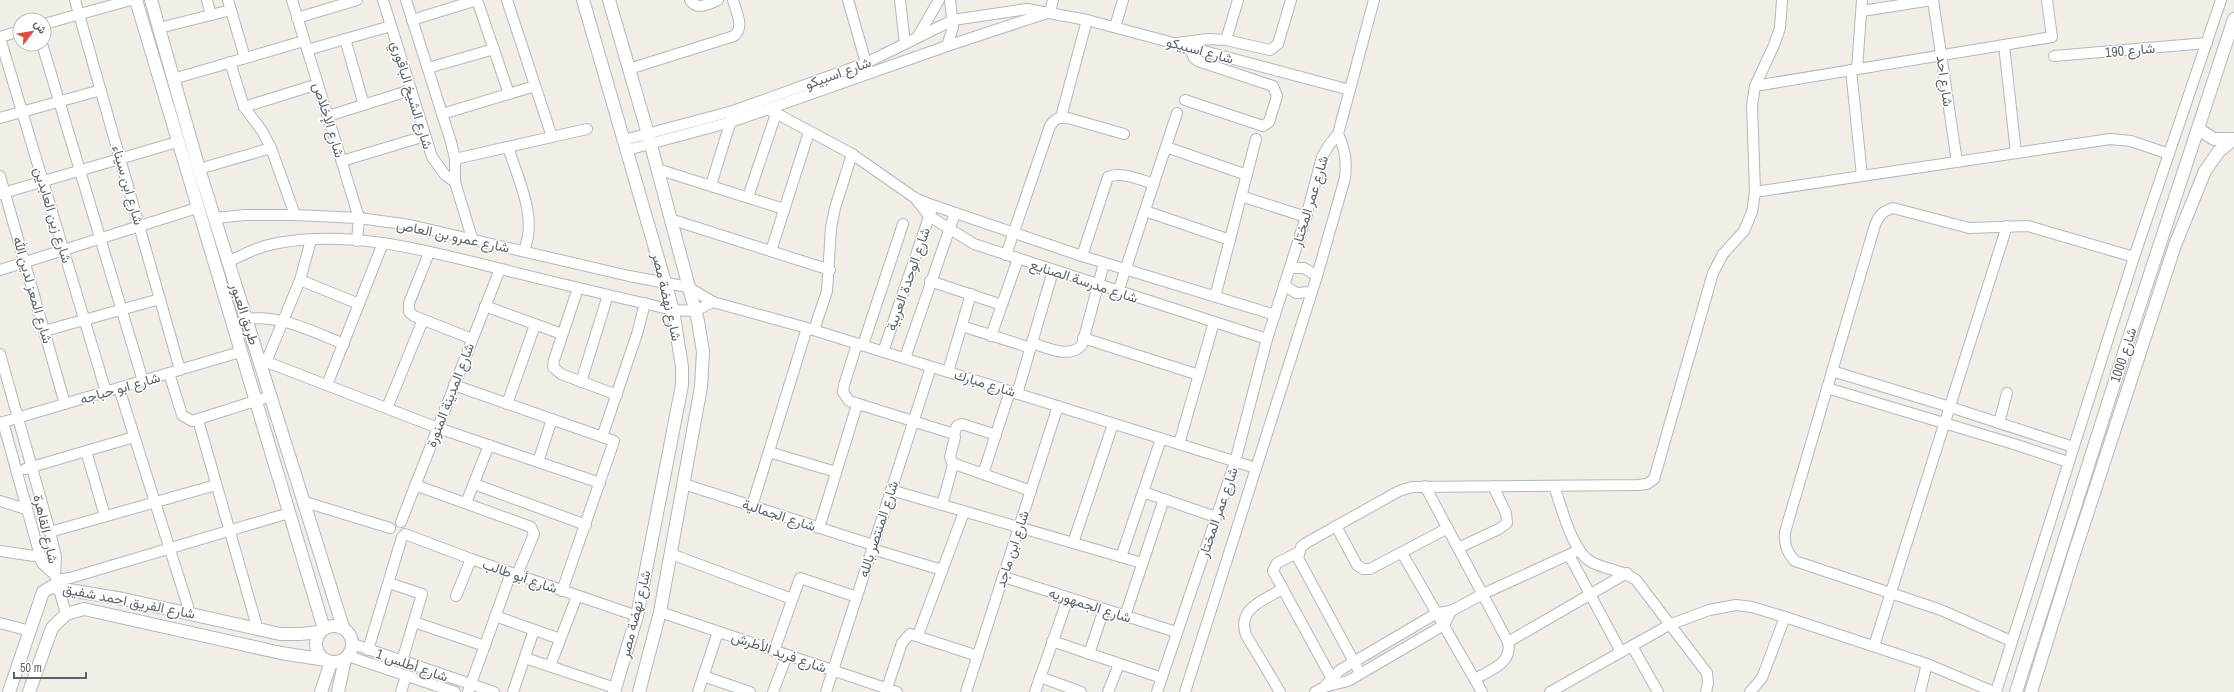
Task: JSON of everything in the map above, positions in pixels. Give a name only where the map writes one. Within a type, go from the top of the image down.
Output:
[{"type":"street","name":"شارع ابن سيناء","points":[[75,0],[180,370]]},
{"type":"street","points":[[52,22],[131,0]]},
{"type":"street","name":"طريق العبور","points":[[136,0],[322,630]]},
{"type":"street","name":"طريق العبور","points":[[151,0],[199,169],[246,318],[262,360],[271,396],[343,628]]},
{"type":"street","points":[[207,0],[211,15]]},
{"type":"street","name":"شارع الإخلاص","points":[[292,0],[359,218],[357,241]]},
{"type":"street","points":[[297,18],[357,0]]},
{"type":"street","name":"شارع الشيخ الباقوري","points":[[383,0],[432,157],[438,167],[455,182]]},
{"type":"street","name":"شارع الشيخ الباقوري","points":[[406,0],[455,159],[455,182],[472,238]]},
{"type":"street","points":[[412,20],[477,0],[509,94]]},
{"type":"street","points":[[507,0],[552,137]]},
{"type":"street","name":"شارع نهضة مصر","points":[[583,0],[674,310],[682,367],[682,385],[637,616],[615,690]]},
{"type":"street","name":"شارع نهضة مصر","points":[[610,0],[649,138],[702,342],[703,374],[660,612],[642,691]]},
{"type":"street","points":[[690,0],[694,5],[699,6],[718,0]]},
{"type":"street","points":[[629,69],[734,36],[739,32],[740,25],[733,0]]},
{"type":"street","points":[[848,0],[866,63]]},
{"type":"street","points":[[900,0],[905,44]]},
{"type":"street","points":[[917,38],[939,0]]},
{"type":"street","points":[[947,46],[952,34],[953,20],[950,0]]},
{"type":"street","points":[[1050,12],[1053,0]]},
{"type":"street","points":[[1115,27],[1124,0]]},
{"type":"street","points":[[1226,40],[1238,0]]},
{"type":"street","points":[[1174,43],[1208,38],[1226,40],[1265,49],[1275,48],[1278,44],[1291,0]]},
{"type":"street","points":[[1338,134],[1374,0]]},
{"type":"street","points":[[1332,677],[1274,575],[1274,566],[1299,552],[1306,543],[1399,491],[1425,486],[1638,485],[1647,484],[1654,479],[1712,273],[1723,254],[1744,231],[1752,212],[1754,192],[1752,105],[1755,86],[1774,45],[1780,28],[1782,0]]},
{"type":"street","points":[[1862,0],[1862,11],[1854,70],[1862,176]]},
{"type":"street","points":[[1862,11],[1933,0]]},
{"type":"street","name":"شارع احد","points":[[1933,0],[1957,162]]},
{"type":"street","points":[[1755,86],[2052,37],[2047,0]]},
{"type":"street","points":[[1550,692],[1670,625],[1722,606],[1752,607],[1785,617],[1927,664],[1995,692],[2134,257],[2221,0]]},
{"type":"street","points":[[159,28],[211,15],[229,5],[245,58]]},
{"type":"street","name":"شارع اسبيكو","points":[[625,145],[733,111],[866,63],[953,20],[1022,10],[1050,12],[1087,20],[1350,90]]},
{"type":"street","name":"شارع اسبيكو","points":[[649,138],[731,122],[772,112],[947,46],[1050,12]]},
{"type":"street","points":[[1061,117],[1087,20]]},
{"type":"street","name":"شارع 1000","points":[[2016,692],[2122,359],[2234,20]]},
{"type":"street","points":[[173,79],[245,58],[306,45],[345,39],[391,26]]},
{"type":"street","points":[[0,37],[12,33]]},
{"type":"street","name":"شارع زين العابدين","points":[[0,37],[106,392]]},
{"type":"street","points":[[345,39],[364,105]]},
{"type":"street","name":"شارع 190","points":[[2054,56],[2207,43]]},
{"type":"street","points":[[2004,45],[2016,153]]},
{"type":"street","points":[[1185,100],[1263,126],[1269,122],[1277,96],[1273,86],[1198,61],[1191,53],[1190,48]]},
{"type":"street","points":[[428,68],[494,49]]},
{"type":"street","points":[[44,52],[143,381]]},
{"type":"street","points":[[230,62],[244,107],[262,131],[271,148],[295,215]]},
{"type":"street","points":[[244,107],[318,84]]},
{"type":"street","points":[[442,114],[536,86]]},
{"type":"street","points":[[0,118],[101,90]]},
{"type":"street","points":[[328,116],[411,90]]},
{"type":"street","points":[[711,185],[731,122],[733,111]]},
{"type":"street","points":[[748,197],[772,112]]},
{"type":"street","name":"شارع مدرسة الصنايع","points":[[772,112],[852,154],[915,198],[932,205],[1082,256],[1275,315]]},
{"type":"street","points":[[1118,292],[1177,113]]},
{"type":"street","points":[[1006,255],[1050,126],[1054,120],[1061,117],[1124,134]]},
{"type":"street","points":[[455,159],[586,129]]},
{"type":"street","points":[[2198,129],[2214,139],[2234,139]]},
{"type":"street","points":[[771,251],[809,132]]},
{"type":"street","name":"شارع عمر المختار","points":[[1157,692],[1176,632],[1235,462],[1267,339],[1306,217],[1322,157],[1338,134],[1344,148],[1347,163],[1345,178],[1317,276],[1185,692]]},
{"type":"street","points":[[342,161],[425,136]]},
{"type":"street","points":[[1215,296],[1256,139]]},
{"type":"street","points":[[1754,192],[2110,139],[2131,141],[2169,154]]},
{"type":"street","name":"شارع 1000","points":[[2031,692],[2074,554],[2175,245],[2204,172],[2219,151],[2234,139]]},
{"type":"street","points":[[2,194],[178,142]]},
{"type":"street","points":[[508,147],[529,222],[528,241],[524,250]]},
{"type":"street","points":[[1166,147],[1247,175]]},
{"type":"street","points":[[199,169],[271,148]]},
{"type":"street","points":[[752,506],[768,452],[810,329],[827,291],[830,270],[831,228],[835,208],[852,154]]},
{"type":"street","points":[[657,169],[784,209]]},
{"type":"street","points":[[1082,256],[1108,177],[1114,174],[1154,184]]},
{"type":"street","name":"شارع المعز لدين الله","points":[[0,176],[2,194],[25,262],[65,404]]},
{"type":"street","points":[[1242,196],[1306,217]]},
{"type":"street","name":"شارع مدرسة الصنايع","points":[[915,198],[929,216],[974,244],[1098,286],[1267,339]]},
{"type":"street","name":"شارع الوحدة العربية","points":[[883,352],[932,205]]},
{"type":"street","points":[[0,270],[197,208]]},
{"type":"street","points":[[2011,641],[1941,610],[1795,561],[1788,553],[1784,543],[1785,532],[1875,225],[1878,217],[1884,210],[1893,208],[1969,228],[1982,229],[2006,226],[2028,226],[2134,257]]},
{"type":"street","points":[[1145,211],[1230,240]]},
{"type":"street","name":"شارع الوحدة العربية","points":[[904,358],[948,229],[955,213]]},
{"type":"street","name":"شارع عمرو بن العاص","points":[[215,218],[245,215],[295,215],[359,218],[410,225],[524,250],[629,276],[688,287]]},
{"type":"street","points":[[670,219],[830,270]]},
{"type":"street","points":[[904,224],[843,392],[849,401],[954,434]]},
{"type":"street","points":[[1874,646],[1892,594],[2006,226]]},
{"type":"street","points":[[311,240],[300,280],[262,360],[438,428],[600,483]]},
{"type":"street","name":"شارع عمرو بن العاص","points":[[228,262],[272,244],[311,240],[357,241],[429,252],[674,310],[695,311]]},
{"type":"street","points":[[327,385],[383,244]]},
{"type":"street","points":[[429,252],[408,307],[411,315],[472,338]]},
{"type":"street","points":[[992,336],[1018,259]]},
{"type":"street","points":[[962,326],[992,336],[1031,346],[1072,352],[1082,345],[1104,263]]},
{"type":"street","points":[[1290,268],[1304,268],[1317,276]]},
{"type":"street","name":"شارع المدينة المنورة","points":[[401,522],[500,269]]},
{"type":"street","points":[[983,474],[996,435],[1031,346],[1053,271]]},
{"type":"street","points":[[300,280],[359,304]]},
{"type":"street","points":[[930,281],[1002,304]]},
{"type":"street","points":[[1284,285],[1296,293],[1312,292]]},
{"type":"street","name":"شارع مبارك","points":[[688,287],[713,302],[810,329],[1256,468]]},
{"type":"street","points":[[578,288],[562,334],[553,368],[558,373],[617,395]]},
{"type":"street","points":[[948,372],[971,294]]},
{"type":"street","points":[[581,382],[608,295]]},
{"type":"street","points":[[44,331],[160,299]]},
{"type":"street","points":[[695,311],[713,302]]},
{"type":"street","points":[[602,437],[637,334],[645,303]]},
{"type":"street","points":[[485,306],[562,334]]},
{"type":"street","points":[[246,318],[264,318],[281,321],[344,344]]},
{"type":"street","points":[[387,408],[423,320]]},
{"type":"street","points":[[1179,444],[1214,322]]},
{"type":"street","points":[[507,404],[535,325]]},
{"type":"street","points":[[1083,338],[1199,375]]},
{"type":"street","name":"شارع ابو حباجه","points":[[2,422],[240,352]]},
{"type":"street","name":"شارع القاهرة","points":[[0,354],[50,532],[56,557],[57,581]]},
{"type":"street","name":"شارع المنتصر بالله","points":[[826,692],[930,367]]},
{"type":"street","points":[[1832,371],[2073,447]]},
{"type":"street","points":[[169,373],[182,415],[192,421],[271,396]]},
{"type":"street","points":[[454,385],[614,441],[562,591]]},
{"type":"street","points":[[119,388],[190,613]]},
{"type":"street","points":[[1827,388],[2014,444],[2068,462]]},
{"type":"street","points":[[1999,423],[2008,393]]},
{"type":"street","points":[[819,528],[857,404]]},
{"type":"street","name":"شارع ابن ماجد","points":[[966,692],[1058,406]]},
{"type":"street","points":[[538,462],[552,419]]},
{"type":"street","points":[[198,420],[258,630]]},
{"type":"street","name":"شارع القاهرة","points":[[2,422],[42,563],[57,581]]},
{"type":"street","points":[[942,505],[954,465],[950,457],[957,426],[962,424],[996,435]]},
{"type":"street","points":[[1073,543],[1113,424]]},
{"type":"street","points":[[2014,444],[2018,429]]},
{"type":"street","points":[[16,472],[134,437]]},
{"type":"street","points":[[1121,557],[1160,439]]},
{"type":"street","points":[[466,503],[489,445]]},
{"type":"street","points":[[86,451],[105,516]]},
{"type":"street","points":[[768,452],[836,472]]},
{"type":"street","points":[[952,463],[1031,491]]},
{"type":"street","points":[[474,484],[586,525]]},
{"type":"street","name":"شارع الجمالية","points":[[684,484],[942,570]]},
{"type":"street","points":[[50,532],[216,485]]},
{"type":"street","points":[[415,485],[531,527],[534,534],[495,616],[470,688]]},
{"type":"street","points":[[1425,486],[1508,642],[1510,650],[1507,659],[1475,679]]},
{"type":"street","points":[[1458,548],[1499,530],[1507,523],[1506,513],[1493,486]]},
{"type":"street","points":[[1554,486],[1579,550],[1593,563],[1627,573],[1636,580],[1707,673],[1708,683],[1706,692]]},
{"type":"street","points":[[891,490],[1142,564]]},
{"type":"street","points":[[1143,492],[1216,517]]},
{"type":"street","points":[[1125,616],[1164,499]]},
{"type":"street","points":[[0,501],[26,508]]},
{"type":"street","points":[[305,502],[390,528]]},
{"type":"street","points":[[918,635],[964,512]]},
{"type":"street","points":[[66,614],[57,581],[289,514]]},
{"type":"street","points":[[368,650],[389,584],[403,535],[405,527],[401,522],[395,522],[390,528],[390,533],[394,537],[403,535]]},
{"type":"street","points":[[1336,526],[1357,565],[1363,569],[1370,569],[1448,528]]},
{"type":"street","name":"شارع أبو طالب","points":[[403,535],[637,616]]},
{"type":"street","points":[[1320,689],[1332,677],[1354,662],[1437,613],[1451,612],[1483,594],[1579,550]]},
{"type":"street","points":[[0,551],[41,557]]},
{"type":"street","points":[[1299,552],[1301,564],[1360,673]]},
{"type":"street","points":[[1402,553],[1482,692]]},
{"type":"street","points":[[671,554],[792,599]]},
{"type":"street","points":[[1569,555],[1621,652]]},
{"type":"street","points":[[456,596],[471,559]]},
{"type":"street","points":[[1508,642],[1627,573]]},
{"type":"street","name":"شارع الجمهوريه","points":[[1004,577],[1176,632]]},
{"type":"street","points":[[774,651],[800,578],[857,597]]},
{"type":"street","name":"شارع الفريق احمد شفيق","points":[[9,692],[43,592],[51,588],[57,581],[258,630],[293,634],[322,630]]},
{"type":"street","points":[[389,584],[422,594],[402,661]]},
{"type":"street","points":[[1276,691],[1246,635],[1243,626],[1244,617],[1249,610],[1282,589]]},
{"type":"street","points":[[550,666],[577,596]]},
{"type":"street","points":[[1035,692],[1068,598]]},
{"type":"street","name":"شارع الفريق احمد شفيق","points":[[29,692],[52,628],[66,614],[84,609],[94,610],[281,653],[328,661]]},
{"type":"street","points":[[1089,654],[1104,609]]},
{"type":"street","name":"شارع فريد الأطرش","points":[[660,612],[897,692]]},
{"type":"street","points":[[1320,689],[1348,681],[1444,624],[1451,612]]},
{"type":"street","points":[[495,616],[560,639]]},
{"type":"street","points":[[1750,692],[1762,678],[1785,617]]},
{"type":"street","points":[[0,622],[30,631]]},
{"type":"street","points":[[414,622],[485,646]]},
{"type":"street","points":[[328,661],[318,652],[316,647],[317,636],[322,630],[336,625],[349,633],[353,644],[346,658],[338,692]]},
{"type":"street","points":[[513,692],[534,630]]},
{"type":"street","points":[[698,692],[718,632]]},
{"type":"street","points":[[887,688],[904,639],[910,634],[918,635],[978,656]]},
{"type":"street","points":[[1052,641],[1162,678]]},
{"type":"street","name":"شارع أطلس 1","points":[[353,644],[402,661],[470,688],[494,692]]},
{"type":"street","points":[[1632,646],[1658,692]]},
{"type":"street","points":[[774,692],[787,655]]},
{"type":"street","points":[[328,661],[346,658]]},
{"type":"street","name":"شارع أطلس 1","points":[[346,658],[455,692]]},
{"type":"street","points":[[525,658],[615,690]]},
{"type":"street","points":[[321,692],[328,661]]},
{"type":"street","points":[[1108,692],[1119,664]]},
{"type":"street","points":[[1920,692],[1927,664]]},
{"type":"street","points":[[401,692],[406,676]]},
{"type":"street","points":[[703,676],[732,689],[750,692]]},
{"type":"street","points":[[1040,677],[1080,692]]}]
